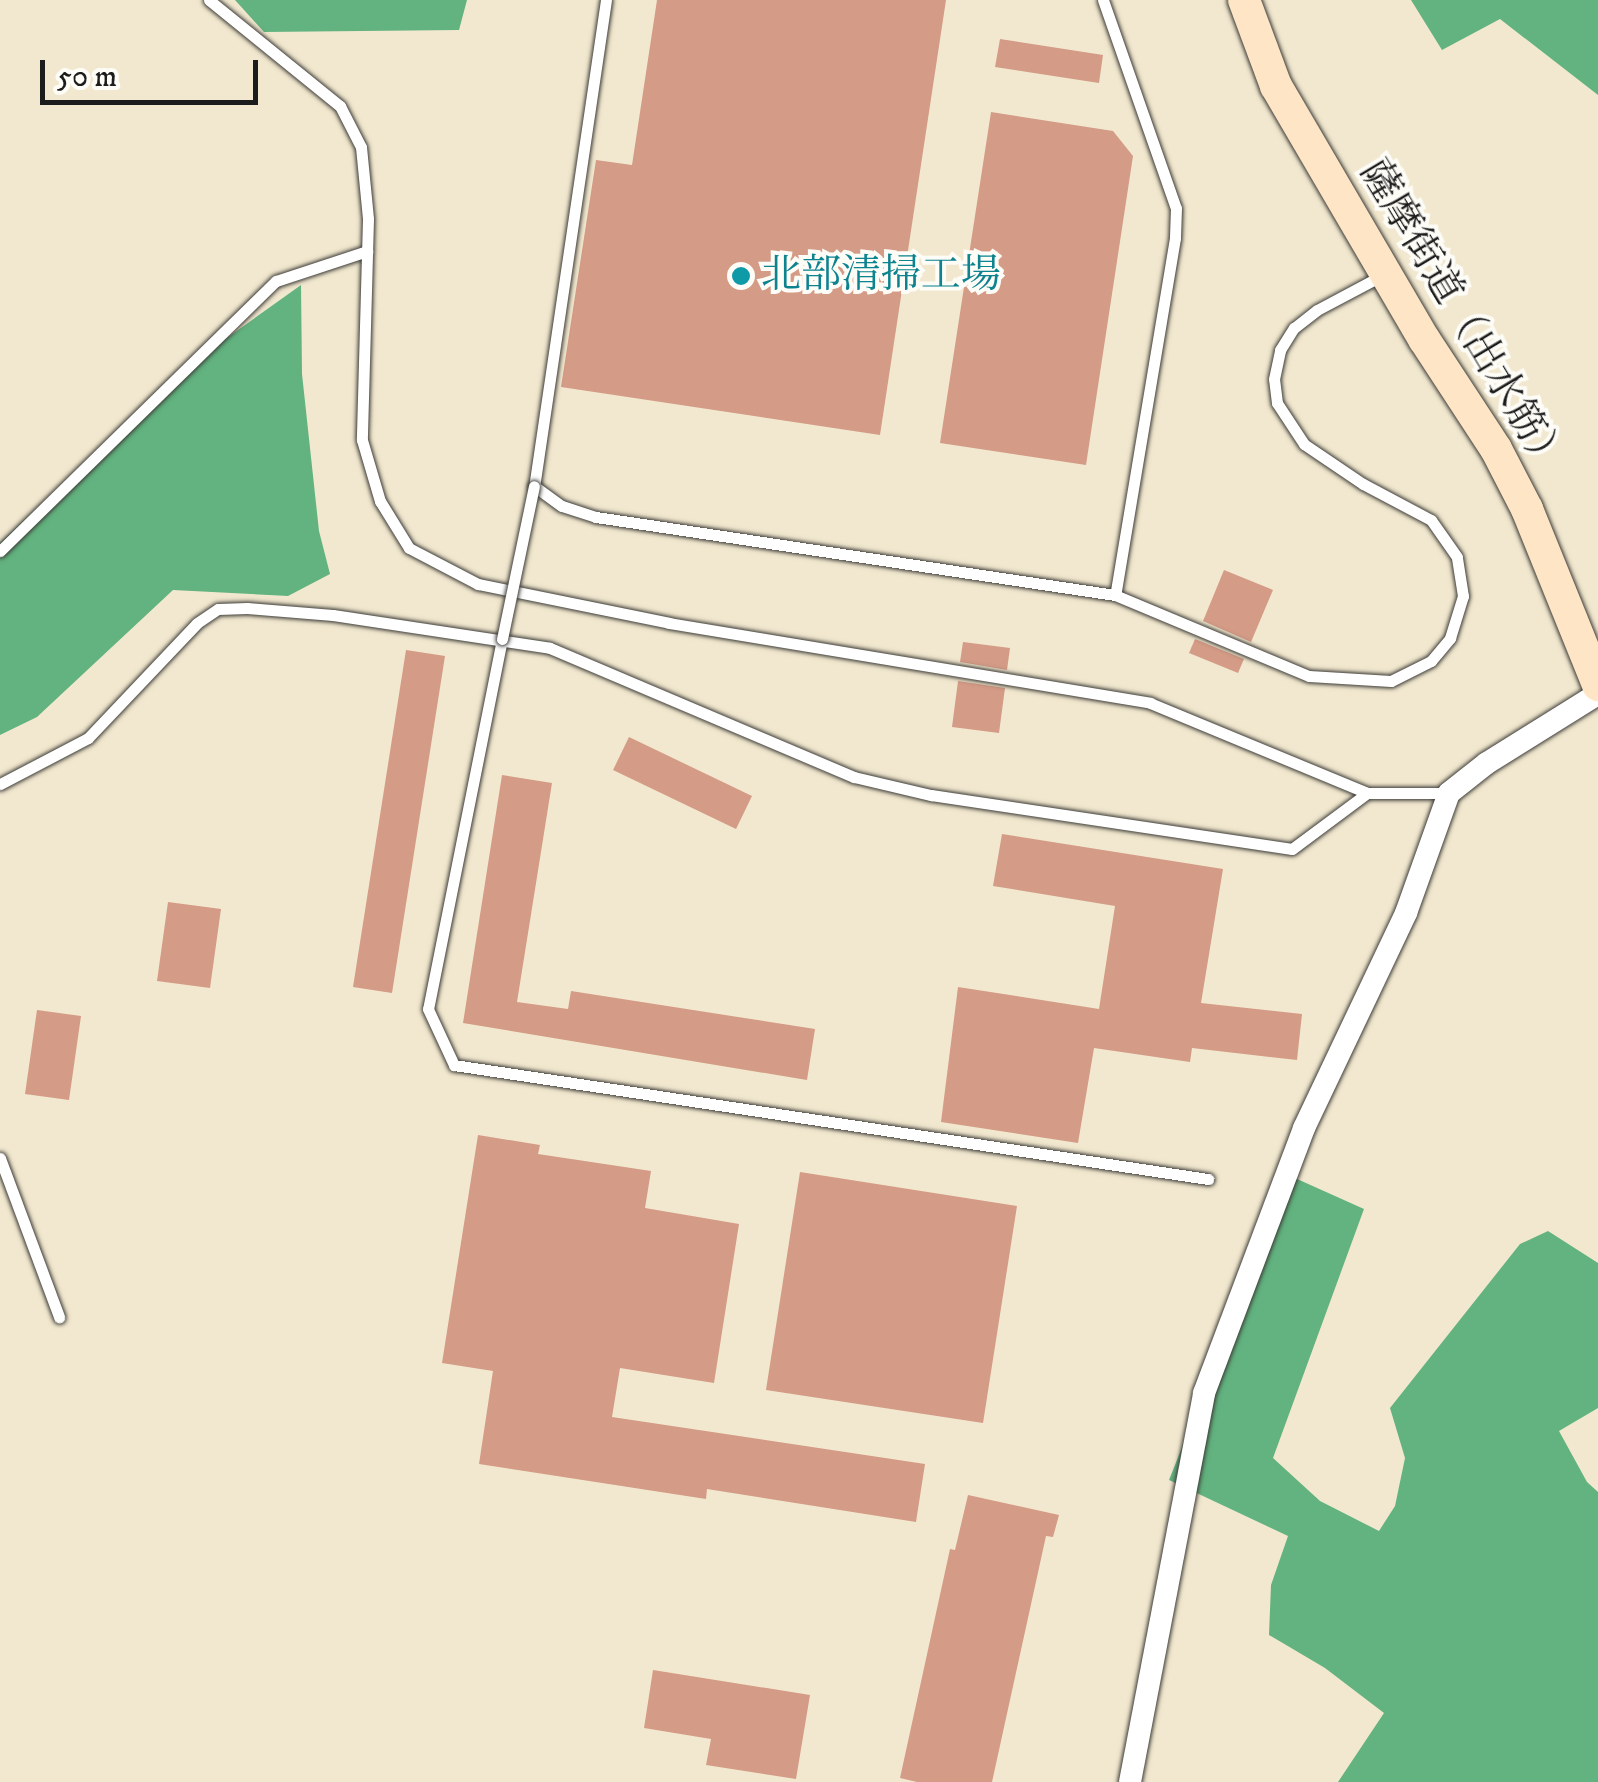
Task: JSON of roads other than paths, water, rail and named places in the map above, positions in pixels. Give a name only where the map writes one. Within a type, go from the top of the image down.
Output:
[{"type":"street","name":"薩摩街道（出水筋）","points":[[1244,0],[1276,86],[1385,274],[1496,449],[1527,509],[1598,685]]},
{"type":"street","points":[[1130,1782],[1204,1394],[1304,1128],[1406,913],[1449,793],[1486,763],[1598,694]]},
{"type":"lane","points":[[209,0],[340,106],[361,147],[367,252],[362,440],[380,500],[409,548],[478,584],[554,601],[1150,704],[1367,793],[1449,793]]},
{"type":"lane","points":[[606,0],[534,486],[428,1009],[454,1065],[1208,1180]]},
{"type":"lane","points":[[1103,0],[1176,208],[1175,238],[1116,595]]},
{"type":"lane","points":[[0,551],[276,281],[367,252]]},
{"type":"lane","points":[[534,486],[562,506],[596,517],[1116,595],[1309,676],[1391,681],[1431,661],[1450,638],[1463,596],[1462,575],[1448,540],[1431,520],[1363,484],[1304,444],[1277,402],[1274,378],[1280,350],[1294,328],[1316,310],[1385,274]]},
{"type":"lane","points":[[0,784],[88,738],[197,623],[218,609],[333,615],[550,648],[854,777],[930,795],[1292,849],[1367,793]]},
{"type":"lane","points":[[0,1158],[59,1317]]},
{"type":"place","name":"北部清掃工場","points":[[741,276]]}]
